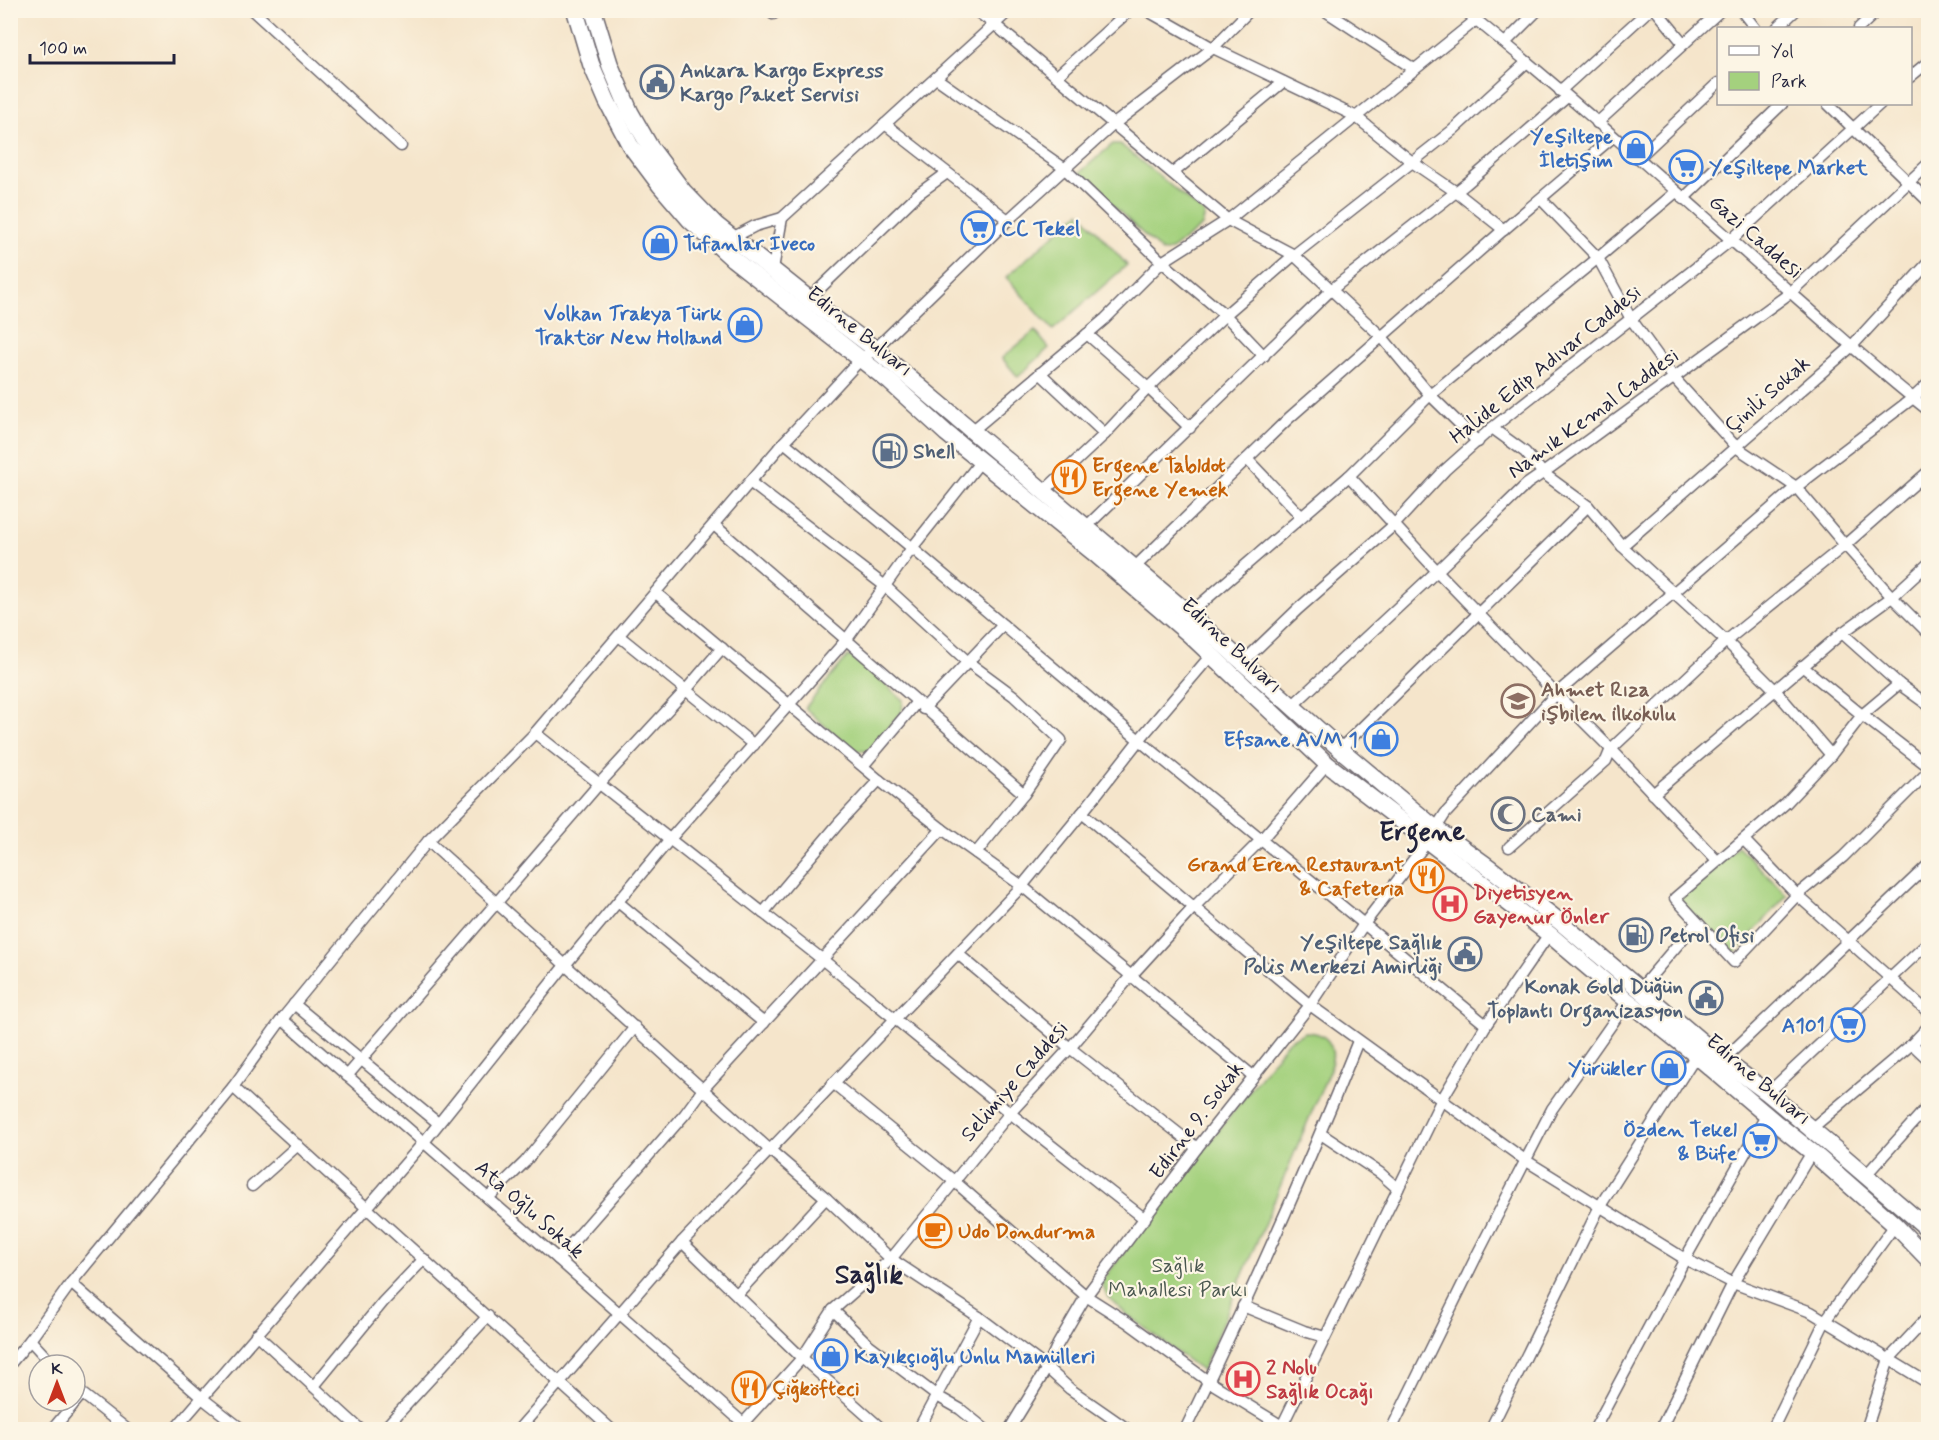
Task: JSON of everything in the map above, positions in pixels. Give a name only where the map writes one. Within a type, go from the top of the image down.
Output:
[{"type":"highway","name":"Edirne Bulvarı","points":[[575,10],[591,64],[630,146],[690,220],[733,259],[972,431],[1044,491],[1189,614],[1340,749],[1431,835],[1812,1152],[1895,1225],[1929,1259]]},
{"type":"highway","name":"Edirne Bulvarı","points":[[597,13],[610,65],[630,112],[650,147],[683,191],[716,225],[808,299],[981,461],[1093,552],[1212,654],[1327,764],[1431,835],[1490,868],[1559,921],[1865,1176],[1926,1220]]},
{"type":"street","points":[[252,10],[401,146]]},
{"type":"street","points":[[771,10],[773,14],[779,10]]},
{"type":"street","points":[[975,10],[1114,123],[1228,220],[1294,255],[1382,337],[1431,395],[1478,442]]},
{"type":"street","points":[[732,237],[755,226],[782,218],[1010,10]]},
{"type":"street","points":[[1057,76],[1130,10]]},
{"type":"street","points":[[1146,10],[1213,48],[1355,116],[1412,162],[1456,192],[1504,230]]},
{"type":"street","points":[[10,1364],[71,1283],[233,1086],[282,1019],[428,840],[536,733],[784,442],[868,354],[1064,168],[1114,123],[1213,48],[1250,10]]},
{"type":"street","points":[[1324,10],[1414,69]]},
{"type":"street","name":"Gazi Caddesi","points":[[1464,10],[1638,158],[1851,347],[1929,410]]},
{"type":"street","points":[[1505,43],[1538,10]]},
{"type":"street","points":[[1086,527],[1331,290],[1456,192],[1563,94],[1649,10]]},
{"type":"street","points":[[1656,10],[1684,44]]},
{"type":"street","points":[[1597,123],[1721,10]]},
{"type":"street","points":[[1741,10],[1754,27]]},
{"type":"street","points":[[1777,27],[1796,10]]},
{"type":"street","points":[[1860,27],[1878,10]]},
{"type":"street","points":[[972,431],[1087,334],[1162,262],[1228,220],[1476,20]]},
{"type":"street","points":[[1044,491],[1225,315],[1294,255],[1453,130],[1527,62]]},
{"type":"street","points":[[1912,76],[1929,62]]},
{"type":"street","points":[[936,78],[1064,168],[1162,262],[1225,315],[1264,356]]},
{"type":"street","points":[[1173,173],[1283,82]]},
{"type":"street","points":[[1638,158],[1717,85]]},
{"type":"street","points":[[1189,614],[1349,476],[1431,395],[1598,258],[1680,195],[1781,105]]},
{"type":"street","points":[[1829,105],[1929,201]]},
{"type":"street","name":"Halide Edip Adıvar Caddesi","points":[[1242,663],[1298,609],[1394,525],[1445,470],[1492,428],[1730,241],[1852,127],[1879,105]]},
{"type":"street","points":[[885,124],[1008,220]]},
{"type":"street","points":[[1134,568],[1289,418],[1613,137]]},
{"type":"street","name":"Namık Kemal Caddesi","points":[[1292,706],[1527,484],[1790,292],[1929,164]]},
{"type":"street","points":[[808,299],[918,194],[947,173]]},
{"type":"street","points":[[1541,199],[1598,258],[1631,319],[1674,378],[1736,447],[1796,487],[1892,597],[1929,633]]},
{"type":"street","points":[[773,269],[782,218]]},
{"type":"street","name":"Çinili Sokak","points":[[1622,546],[1851,347],[1929,263]]},
{"type":"street","points":[[1087,334],[1190,428]]},
{"type":"street","points":[[1040,373],[1105,434]]},
{"type":"street","name":"Edirne 9. Sokak","points":[[1009,1430],[1047,1368],[1086,1296],[1252,1076],[1310,1005],[1364,924],[1445,814],[1556,694],[1796,487],[1929,384]]},
{"type":"street","points":[[1492,428],[1525,452],[1543,473],[1588,506],[1622,546],[1726,641],[1775,690],[1831,755]]},
{"type":"street","points":[[784,442],[1139,740],[1486,1025]]},
{"type":"street","points":[[1247,459],[1301,516]]},
{"type":"street","points":[[174,1430],[424,1142],[566,964],[670,839],[847,639],[912,548],[981,461]]},
{"type":"street","points":[[1509,847],[1606,761],[1611,749],[1726,641],[1845,545],[1929,472]]},
{"type":"street","points":[[1349,476],[1437,571],[1717,861]]},
{"type":"street","points":[[751,483],[885,586],[968,662],[1014,696],[1061,740],[1024,795],[976,853]]},
{"type":"street","points":[[1340,749],[1588,506]]},
{"type":"street","points":[[714,525],[1024,795]]},
{"type":"street","points":[[1653,794],[1802,666],[1842,633],[1892,597],[1929,564]]},
{"type":"street","points":[[656,593],[879,780],[942,829],[1022,886],[1252,1076]]},
{"type":"street","points":[[863,766],[920,705],[968,662],[1003,625]]},
{"type":"street","points":[[1842,633],[1899,684],[1929,705]]},
{"type":"street","points":[[619,636],[754,745]]},
{"type":"street","points":[[347,1076],[599,784],[722,648]]},
{"type":"street","points":[[518,1430],[682,1242],[1022,886],[1139,740],[1212,654]]},
{"type":"street","points":[[1802,666],[1929,766]]},
{"type":"street","points":[[1899,684],[1862,715],[1831,755],[1786,803],[1675,898],[1734,962],[1797,895],[1843,857],[1929,772]]},
{"type":"street","points":[[536,733],[896,1018],[1010,1113],[1145,1220]]},
{"type":"street","name":"Selimiye Caddesi","points":[[743,1427],[802,1358],[833,1310],[891,1259],[1010,1113],[1070,1048],[1130,977],[1193,908],[1261,840],[1327,764]]},
{"type":"street","points":[[763,913],[839,823],[879,780]]},
{"type":"street","points":[[1082,813],[1310,1005],[1525,1160],[1685,1259],[1733,1283],[1810,1312],[1929,1383]]},
{"type":"street","points":[[558,1259],[685,1114],[704,1088],[942,829]]},
{"type":"street","points":[[428,840],[891,1259],[979,1317],[1047,1368],[1070,1389],[1130,1430]]},
{"type":"street","points":[[1744,840],[1797,895],[1929,1012]]},
{"type":"street","points":[[1723,1060],[1929,865]]},
{"type":"street","points":[[618,902],[764,1023]]},
{"type":"street","points":[[1640,989],[1698,922]]},
{"type":"street","points":[[833,1083],[954,1181],[1086,1296],[1127,1322],[1208,1381],[1281,1428],[1441,1101],[1486,1025],[1549,934]]},
{"type":"street","points":[[1768,1093],[1929,943]]},
{"type":"street","points":[[958,954],[1070,1048],[1197,1148]]},
{"type":"street","points":[[1391,1430],[1552,1109],[1628,1001]]},
{"type":"street","points":[[294,1004],[360,1061],[438,1123]]},
{"type":"street","name":"Ata Oğlu Sokak","points":[[282,1019],[620,1313],[743,1427]]},
{"type":"street","points":[[488,1198],[525,1162],[635,1027]]},
{"type":"street","points":[[1811,1129],[1929,1027]]},
{"type":"street","points":[[1185,1430],[1321,1134],[1358,1041]]},
{"type":"street","points":[[1912,1044],[1929,1059]]},
{"type":"street","points":[[1490,1430],[1600,1206],[1696,1055]]},
{"type":"street","points":[[233,1086],[612,1430]]},
{"type":"street","points":[[1865,1176],[1929,1106]]},
{"type":"street","points":[[1594,1430],[1685,1259],[1766,1116]]},
{"type":"street","points":[[1321,1134],[1380,1173],[1398,1189]]},
{"type":"street","points":[[252,1186],[297,1145]]},
{"type":"street","points":[[1660,1430],[1733,1283],[1812,1152]]},
{"type":"street","points":[[737,1294],[826,1198]]},
{"type":"street","points":[[1772,1430],[1825,1321],[1895,1225]]},
{"type":"street","points":[[682,1242],[802,1358],[883,1430]]},
{"type":"street","points":[[314,1386],[383,1302],[424,1259]]},
{"type":"street","points":[[71,1283],[202,1398],[243,1430]]},
{"type":"street","points":[[1243,1306],[1304,1331],[1325,1337]]},
{"type":"street","points":[[833,1310],[868,1344],[986,1430]]},
{"type":"street","points":[[383,1430],[488,1316]]},
{"type":"street","points":[[918,1430],[979,1317]]},
{"type":"street","points":[[1866,1430],[1889,1359],[1929,1317]]},
{"type":"street","points":[[256,1334],[361,1430]]},
{"type":"street","points":[[30,1340],[42,1353]]},
{"type":"street","points":[[87,1398],[128,1430]]},
{"type":"street","points":[[52,1430],[63,1413]]},
{"type":"green space","points":[[1113,144],[1120,144],[1205,214],[1202,226],[1171,250],[1162,252],[1079,173]]},
{"type":"green space","points":[[1080,212],[1127,265],[1053,330],[1006,277]]},
{"type":"green space","points":[[1035,331],[1049,348],[1018,377],[1002,358]]},
{"type":"green space","points":[[848,656],[856,659],[903,700],[902,712],[868,751],[853,751],[805,708]]},
{"type":"green space","points":[[1738,846],[1787,895],[1734,954],[1677,900]]},
{"type":"green space","name":"Sağlık Mahallesi Parkı","points":[[1305,1032],[1320,1035],[1329,1043],[1332,1054],[1330,1069],[1202,1371],[1125,1313],[1107,1296],[1101,1282],[1288,1041]]},
{"type":"place","name":"Ankara Kargo Express Kargo Paket Servisi","points":[[657,82]]},
{"type":"place","name":"Yeşiltepe İletişim","points":[[1636,148]]},
{"type":"place","name":"Yeşiltepe Market","points":[[1686,167]]},
{"type":"place","name":"CC Tekel","points":[[978,228]]},
{"type":"place","name":"Tufanlar Iveco","points":[[660,243]]},
{"type":"place","name":"Volkan Trakya Türk Traktör New Holland","points":[[745,325]]},
{"type":"place","name":"Shell","points":[[890,451]]},
{"type":"place","name":"Ergene Tabldot Ergene Yemek","points":[[1069,477]]},
{"type":"place","name":"Ahmet Rıza işbilen ilkokulu","points":[[1518,701]]},
{"type":"place","name":"Efsane AVM 1","points":[[1381,739]]},
{"type":"place","name":"Cami","points":[[1508,814]]},
{"type":"place","name":"Grand Eren Restaurant & Cafeteria","points":[[1427,876]]},
{"type":"place","name":"Diyetisyen Gayenur Önler","points":[[1450,904]]},
{"type":"place","name":"Petrol Ofisi","points":[[1636,935]]},
{"type":"place","name":"Yeşiltepe Sağlık Polis Merkezi Amirliği","points":[[1465,954]]},
{"type":"place","name":"Konak Gold Düğün Toplantı Organizasyon","points":[[1706,998]]},
{"type":"place","name":"A101","points":[[1848,1025]]},
{"type":"place","name":"Yürükler","points":[[1669,1068]]},
{"type":"place","name":"Özden Tekel & Büfe","points":[[1760,1141]]},
{"type":"place","name":"Udo Dondurma","points":[[935,1231]]},
{"type":"place","name":"Kayıkçıoğlu Unlu Mamülleri","points":[[831,1356]]},
{"type":"place","name":"2 Nolu Sağlık Ocağı","points":[[1243,1379]]},
{"type":"place","name":"Çiğköfteci","points":[[749,1388]]},
{"type":"district","name":"Ergene","points":[[1422,831]]},
{"type":"district","name":"Sağlık","points":[[869,1274]]}]
